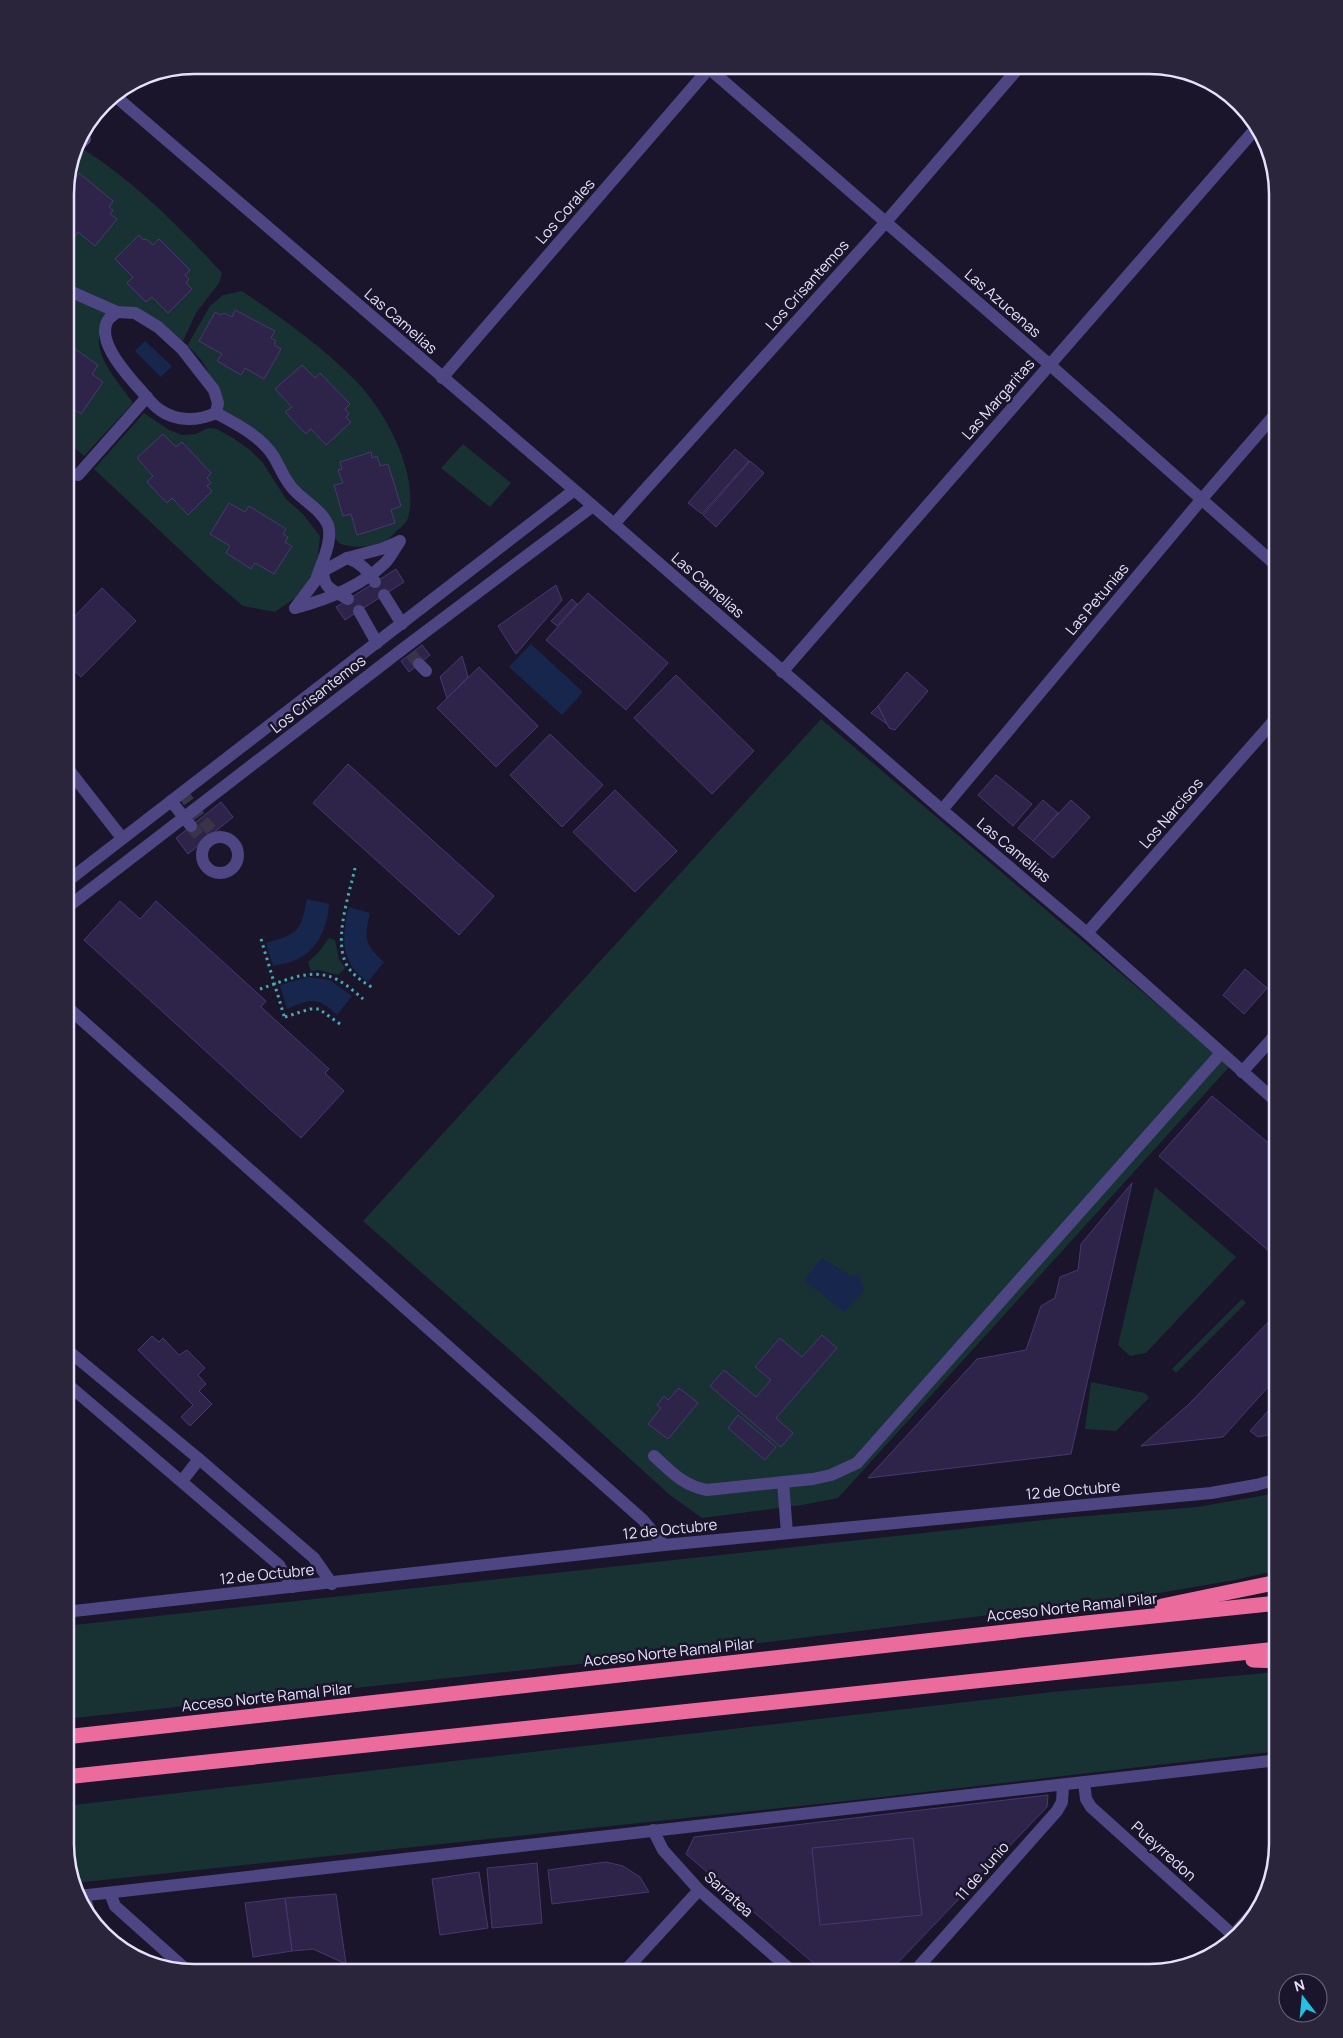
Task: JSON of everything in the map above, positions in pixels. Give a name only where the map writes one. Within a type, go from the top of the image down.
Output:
[{"type":"highway","points":[[1086,1623],[1269,1584]]},
{"type":"highway","name":"Acceso Norte Ramal Pilar","points":[[74,1737],[1269,1604]]},
{"type":"highway","points":[[74,1777],[1269,1650]]},
{"type":"highway","points":[[1178,1659],[1269,1661]]},
{"type":"highway","points":[[74,1786],[187,1764]]},
{"type":"street","name":"Los Corales","points":[[442,378],[702,74]]},
{"type":"street","name":"Las Azucenas","points":[[718,74],[1269,559]]},
{"type":"street","name":"Los Crisantemos","points":[[614,524],[885,223],[1014,74]]},
{"type":"street","name":"Las Camelias","points":[[119,99],[573,491],[614,524],[942,810],[1088,933],[1269,1095]]},
{"type":"street","name":"Las Margaritas","points":[[782,672],[1252,133]]},
{"type":"street","points":[[74,293],[117,312],[135,313],[158,327],[182,349],[200,370],[217,395],[216,413]]},
{"type":"street","points":[[117,312],[108,322],[106,337],[112,353],[160,411],[189,420],[205,418],[216,413]]},
{"type":"street","points":[[78,475],[147,397]]},
{"type":"street","points":[[216,413],[238,425],[260,442],[273,456],[283,476],[296,492],[319,512],[328,525],[329,536],[320,574],[295,608],[343,597],[372,578],[400,541],[389,547],[347,558],[320,574]]},
{"type":"street","name":"Las Petunias","points":[[942,810],[1269,421]]},
{"type":"street","name":"Los Crisantemos","points":[[74,876],[573,491]]},
{"type":"street","name":"Los Crisantemos","points":[[74,903],[188,822],[306,724],[415,659],[593,506]]},
{"type":"street","points":[[347,558],[357,561],[372,578]]},
{"type":"street","points":[[320,574],[329,589],[343,597]]},
{"type":"street","points":[[384,595],[402,624]]},
{"type":"street","points":[[359,611],[377,643]]},
{"type":"street","points":[[391,632],[415,659]]},
{"type":"street","points":[[293,707],[306,724]]},
{"type":"street","name":"Los Narcisos","points":[[1088,933],[1269,726]]},
{"type":"street","points":[[74,777],[122,838]]},
{"type":"street","points":[[171,801],[188,822]]},
{"type":"street","points":[[74,1013],[643,1520],[664,1545]]},
{"type":"street","points":[[1242,1072],[1269,1042]]},
{"type":"street","points":[[654,1456],[682,1482],[692,1487],[707,1490],[813,1479],[857,1463],[1221,1053]]},
{"type":"street","points":[[74,1355],[314,1558],[332,1584]]},
{"type":"street","points":[[74,1390],[279,1565],[292,1587]]},
{"type":"street","points":[[182,1481],[199,1459]]},
{"type":"street","name":"12 de Octubre","points":[[74,1611],[332,1584],[664,1545],[1211,1493],[1269,1481]]},
{"type":"street","points":[[783,1482],[787,1533]]},
{"type":"street","points":[[86,1896],[1269,1761]]},
{"type":"street","name":"Pueyrredon","points":[[1084,1783],[1086,1799],[1091,1807],[1230,1932]]},
{"type":"street","name":"11 de Junio","points":[[921,1964],[1057,1811],[1062,1802],[1063,1785]]},
{"type":"street","name":"Sarratea","points":[[653,1830],[662,1850],[699,1890],[784,1964]]},
{"type":"street","points":[[631,1964],[699,1890]]},
{"type":"street","points":[[110,1893],[115,1906],[179,1963]]},
{"type":"path","points":[[355,868],[340,936],[343,954],[349,970],[373,988]]},
{"type":"path","points":[[261,939],[285,1018],[310,1009],[319,1009],[340,1024]]},
{"type":"path","points":[[260,989],[309,973],[339,980],[363,998]]},
{"type":"green space","points":[[83,149],[135,187],[153,203],[222,273],[219,283],[196,313],[183,341],[125,309],[74,292],[74,185]]},
{"type":"green space","points":[[242,291],[301,333],[343,368],[367,393],[378,409],[397,444],[409,483],[410,501],[408,518],[388,539],[375,545],[360,547],[339,543],[267,449],[219,419],[214,389],[207,369],[187,346],[210,306],[223,295]]},
{"type":"green space","points":[[74,299],[105,310],[107,324],[100,333],[101,352],[109,370],[133,403],[84,456],[74,448]]},
{"type":"green space","points":[[144,413],[169,430],[182,435],[196,434],[208,428],[217,429],[250,450],[263,463],[286,499],[303,514],[320,536],[316,572],[299,595],[275,612],[243,606],[210,578],[94,469]]},
{"type":"green space","points":[[463,444],[511,483],[490,507],[441,468]]},
{"type":"green space","points":[[821,719],[1230,1066],[838,1498],[802,1505],[702,1518],[671,1496],[520,1359],[363,1221]]},
{"type":"green space","points":[[329,938],[335,940],[339,959],[345,968],[338,975],[320,970],[311,971],[308,962],[318,953]]},
{"type":"green space","points":[[1155,1187],[1236,1257],[1146,1353],[1130,1356],[1118,1345]]},
{"type":"green space","points":[[1242,1299],[1246,1303],[1176,1373],[1172,1369]]},
{"type":"green space","points":[[1091,1382],[1145,1393],[1149,1398],[1116,1431],[1085,1429]]},
{"type":"green space","points":[[1269,1495],[1269,1572],[1235,1580],[1136,1597],[636,1658],[74,1718],[74,1625],[1062,1518],[1197,1507]]},
{"type":"green space","points":[[1269,1673],[1269,1752],[856,1800],[80,1882],[75,1860],[74,1805],[1052,1692]]},
{"type":"water","points":[[145,341],[172,366],[161,377],[135,351]]},
{"type":"water","points":[[531,644],[583,692],[562,715],[509,667]]},
{"type":"water","points":[[307,899],[329,904],[324,929],[316,944],[304,956],[273,966],[266,943],[292,934],[296,930],[300,925]]},
{"type":"water","points":[[349,907],[370,913],[367,940],[384,962],[368,982],[352,966],[345,949],[346,918]]},
{"type":"water","points":[[307,977],[330,980],[352,996],[337,1015],[324,1005],[314,1001],[308,1001],[287,1009],[280,985]]},
{"type":"water","points":[[822,1258],[851,1276],[859,1275],[864,1291],[844,1312],[804,1280]]},
{"type":"building","points":[[79,173],[113,201],[109,207],[113,210],[110,214],[117,219],[95,246],[78,232],[74,237],[75,179]]},
{"type":"building","points":[[139,235],[143,240],[146,239],[153,245],[159,239],[190,270],[185,275],[189,279],[186,283],[192,289],[168,313],[152,297],[146,302],[127,283],[133,277],[115,259]]},
{"type":"building","points":[[235,310],[275,331],[271,338],[276,341],[274,345],[281,349],[264,379],[245,368],[241,375],[217,361],[222,354],[199,341],[215,312],[221,315],[224,313],[232,317]]},
{"type":"building","points":[[74,348],[98,365],[92,374],[103,382],[81,414],[74,409]]},
{"type":"building","points":[[302,365],[315,378],[320,373],[350,404],[345,409],[349,414],[346,417],[351,422],[326,445],[311,429],[306,434],[285,412],[292,407],[275,389]]},
{"type":"building","points":[[163,434],[176,447],[182,442],[211,473],[207,478],[211,483],[207,486],[212,491],[188,515],[172,498],[167,503],[147,482],[153,476],[137,458]]},
{"type":"building","points":[[735,449],[749,461],[702,514],[688,503]]},
{"type":"building","points":[[371,452],[372,458],[377,456],[380,466],[388,464],[401,506],[391,510],[395,523],[357,535],[351,514],[343,516],[334,485],[343,483],[338,470],[342,469],[340,462]]},
{"type":"building","points":[[750,461],[764,473],[716,527],[703,515]]},
{"type":"building","points":[[229,503],[245,512],[249,506],[286,529],[283,534],[288,537],[285,542],[292,546],[274,574],[255,563],[251,569],[226,553],[230,546],[210,534]]},
{"type":"building","points":[[396,569],[404,582],[345,620],[336,607]]},
{"type":"building","points":[[556,585],[562,600],[516,654],[498,626]]},
{"type":"building","points":[[102,588],[136,621],[81,677],[74,670],[74,617]]},
{"type":"building","points":[[588,593],[668,663],[626,710],[546,640]]},
{"type":"building","points":[[572,599],[577,604],[557,626],[551,621]]},
{"type":"building","points":[[422,645],[430,655],[409,672],[401,661]]},
{"type":"building","points":[[462,656],[468,677],[447,698],[440,677]]},
{"type":"building","points":[[479,667],[538,726],[496,767],[437,708]]},
{"type":"building","points":[[907,672],[928,691],[895,730],[889,728],[878,706]]},
{"type":"building","points":[[676,675],[754,751],[712,794],[634,718]]},
{"type":"building","points":[[878,706],[887,724],[871,713]]},
{"type":"building","points":[[550,734],[603,785],[562,827],[510,775]]},
{"type":"building","points":[[348,764],[494,896],[459,935],[313,803]]},
{"type":"building","points":[[996,775],[1032,804],[1013,826],[978,795]]},
{"type":"building","points":[[615,790],[677,851],[635,892],[573,832]]},
{"type":"building","points":[[1043,800],[1058,813],[1033,841],[1018,828]]},
{"type":"building","points":[[1071,800],[1090,817],[1053,858],[1033,841]]},
{"type":"building","points":[[221,802],[233,817],[188,854],[176,838]]},
{"type":"building","points":[[120,901],[140,919],[156,901],[266,1001],[261,1007],[329,1069],[325,1073],[344,1091],[301,1138],[84,940]]},
{"type":"building","points":[[1245,969],[1267,988],[1244,1014],[1223,995]]},
{"type":"building","points":[[1212,1096],[1269,1144],[1269,1251],[1159,1156]]},
{"type":"building","points":[[1132,1183],[1071,1454],[868,1478],[977,1359],[1026,1350],[1041,1306],[1055,1298],[1060,1277],[1078,1270],[1081,1244]]},
{"type":"building","points":[[1269,1321],[1269,1386],[1223,1437],[1141,1446],[1188,1405]]},
{"type":"building","points":[[822,1335],[837,1348],[776,1418],[793,1433],[781,1447],[710,1386],[724,1370],[756,1397],[771,1380],[755,1367],[780,1338],[802,1357]]},
{"type":"building","points":[[152,1336],[159,1342],[163,1338],[179,1355],[187,1350],[205,1368],[198,1375],[206,1384],[199,1391],[212,1404],[190,1426],[181,1417],[193,1405],[138,1350]]},
{"type":"building","points":[[679,1388],[698,1403],[668,1439],[648,1424],[661,1408],[657,1405],[664,1396],[668,1400]]},
{"type":"building","points":[[1269,1410],[1269,1435],[1258,1437],[1250,1431]]},
{"type":"building","points":[[738,1415],[776,1447],[765,1460],[728,1428]]},
{"type":"building","points":[[1048,1795],[1047,1807],[897,1964],[814,1964],[686,1854],[694,1837]]},
{"type":"building","points":[[913,1838],[922,1915],[820,1925],[812,1848]]},
{"type":"building","points":[[606,1862],[623,1866],[640,1877],[649,1892],[552,1904],[548,1870]]},
{"type":"building","points":[[537,1863],[542,1923],[492,1928],[487,1868]]},
{"type":"building","points":[[479,1872],[488,1928],[440,1935],[432,1879]]},
{"type":"building","points":[[336,1894],[346,1964],[313,1949],[292,1951],[285,1898]]},
{"type":"building","points":[[285,1898],[292,1951],[253,1957],[245,1903]]},
{"type":"tunnel","points":[[411,654],[419,664]]},
{"type":"tunnel","points":[[182,792],[201,819],[218,837]]},
{"type":"tunnel","points":[[191,826],[203,841]]}]
